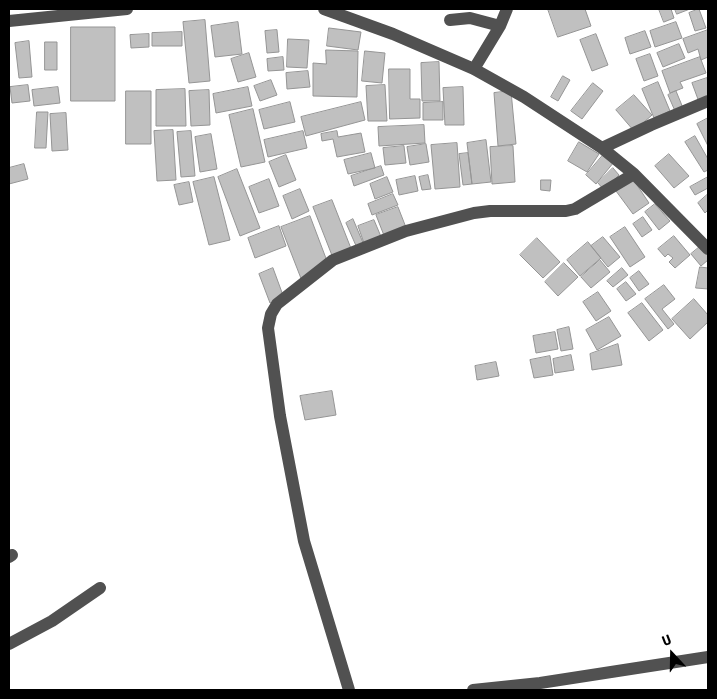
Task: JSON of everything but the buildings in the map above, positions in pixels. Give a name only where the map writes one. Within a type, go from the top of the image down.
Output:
[{"type":"street","points":[[9,21],[127,9]]},
{"type":"street","points":[[324,9],[393,34],[474,69],[524,97],[602,148],[634,174],[708,249]]},
{"type":"street","points":[[474,69],[500,26],[507,9]]},
{"type":"street","points":[[450,20],[470,18],[500,26]]},
{"type":"street","points":[[602,148],[651,124],[708,101]]},
{"type":"street","points":[[349,690],[304,541],[280,416],[268,328],[271,314],[277,304],[333,260],[406,231],[490,210],[566,211],[575,209],[634,174]]},
{"type":"street","points":[[9,644],[52,621],[100,588]]},
{"type":"street","points":[[473,690],[540,683],[708,657]]}]
